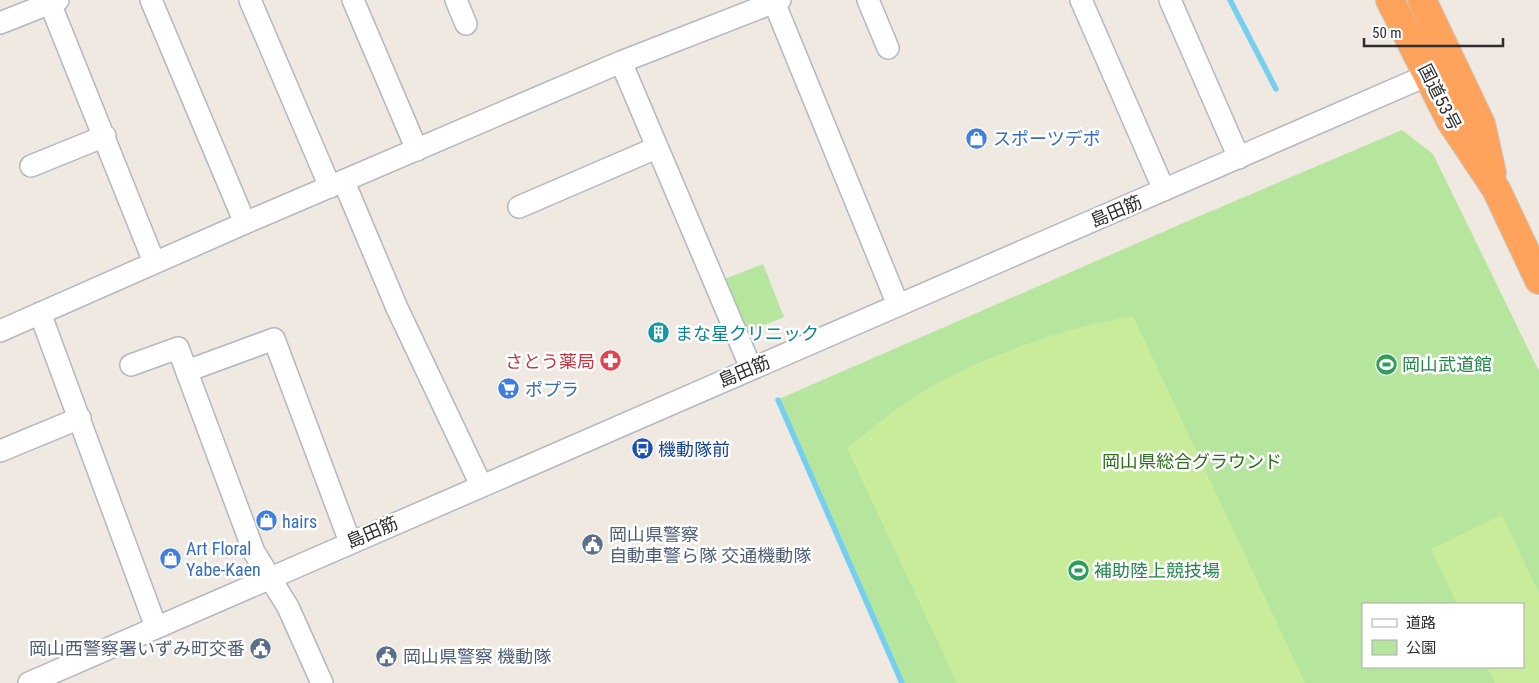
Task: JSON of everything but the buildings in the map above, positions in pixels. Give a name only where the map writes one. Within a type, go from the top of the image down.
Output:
[{"type":"highway","name":"国道53号","points":[[1390,0],[1450,120],[1496,189],[1539,280]]},
{"type":"highway","points":[[1407,0],[1432,52],[1433,63],[1428,75]]},
{"type":"highway","name":"国道53号","points":[[1422,0],[1481,124],[1496,189]]},
{"type":"street","points":[[151,0],[245,223]]},
{"type":"street","points":[[250,0],[481,485]]},
{"type":"street","points":[[353,0],[417,150]]},
{"type":"street","points":[[456,0],[466,24]]},
{"type":"street","points":[[868,0],[888,48]]},
{"type":"street","points":[[1080,0],[1164,190]]},
{"type":"street","points":[[1170,0],[1239,158]]},
{"type":"street","points":[[0,331],[154,262],[621,62],[777,1],[898,305]]},
{"type":"street","points":[[0,23],[54,2],[154,262]]},
{"type":"street","points":[[621,62],[751,368]]},
{"type":"street","name":"島田筋","points":[[29,683],[1428,75],[1446,74],[1461,81]]},
{"type":"street","points":[[31,166],[105,136]]},
{"type":"street","points":[[519,207],[656,148]]},
{"type":"street","points":[[40,313],[156,627]]},
{"type":"street","points":[[187,372],[274,339],[350,542]]},
{"type":"street","points":[[131,365],[178,348],[254,552],[288,607],[322,683]]},
{"type":"street","points":[[0,451],[80,418]]},
{"type":"green space","name":"岡山県総合グラウンド","points":[[1402,130],[1433,154],[1539,371],[1539,683],[903,683],[779,399]]},
{"type":"green space","points":[[763,264],[784,317],[741,335],[720,281]]},
{"type":"green space","name":"補助陸上競技場","points":[[1133,316],[1305,683],[957,683],[847,448],[913,398],[963,370],[1048,337],[1105,321]]},
{"type":"green space","points":[[1502,515],[1539,593],[1539,683],[1495,683],[1488,668],[1524,668],[1524,603],[1457,603],[1431,549]]},
{"type":"waterway","points":[[1230,0],[1276,89]]},
{"type":"waterway","points":[[778,400],[902,683]]},
{"type":"place","name":"スポーツデポ","points":[[977,138]]},
{"type":"place","name":"まな星クリニック","points":[[659,333]]},
{"type":"place","name":"さとう薬局","points":[[611,361]]},
{"type":"place","name":"岡山武道館","points":[[1386,364]]},
{"type":"place","name":"ポプラ","points":[[509,389]]},
{"type":"place","name":"機動隊前","points":[[642,449]]},
{"type":"place","name":"hairs","points":[[266,521]]},
{"type":"place","name":"岡山県警察 自動車警ら隊 交通機動隊","points":[[593,544]]},
{"type":"place","name":"Art Floral Yabe-Kaen","points":[[170,558]]},
{"type":"place","name":"補助陸上競技場","points":[[1078,570]]},
{"type":"place","name":"岡山西警察署いずみ町交番","points":[[261,648]]},
{"type":"place","name":"岡山県警察 機動隊","points":[[387,656]]}]
